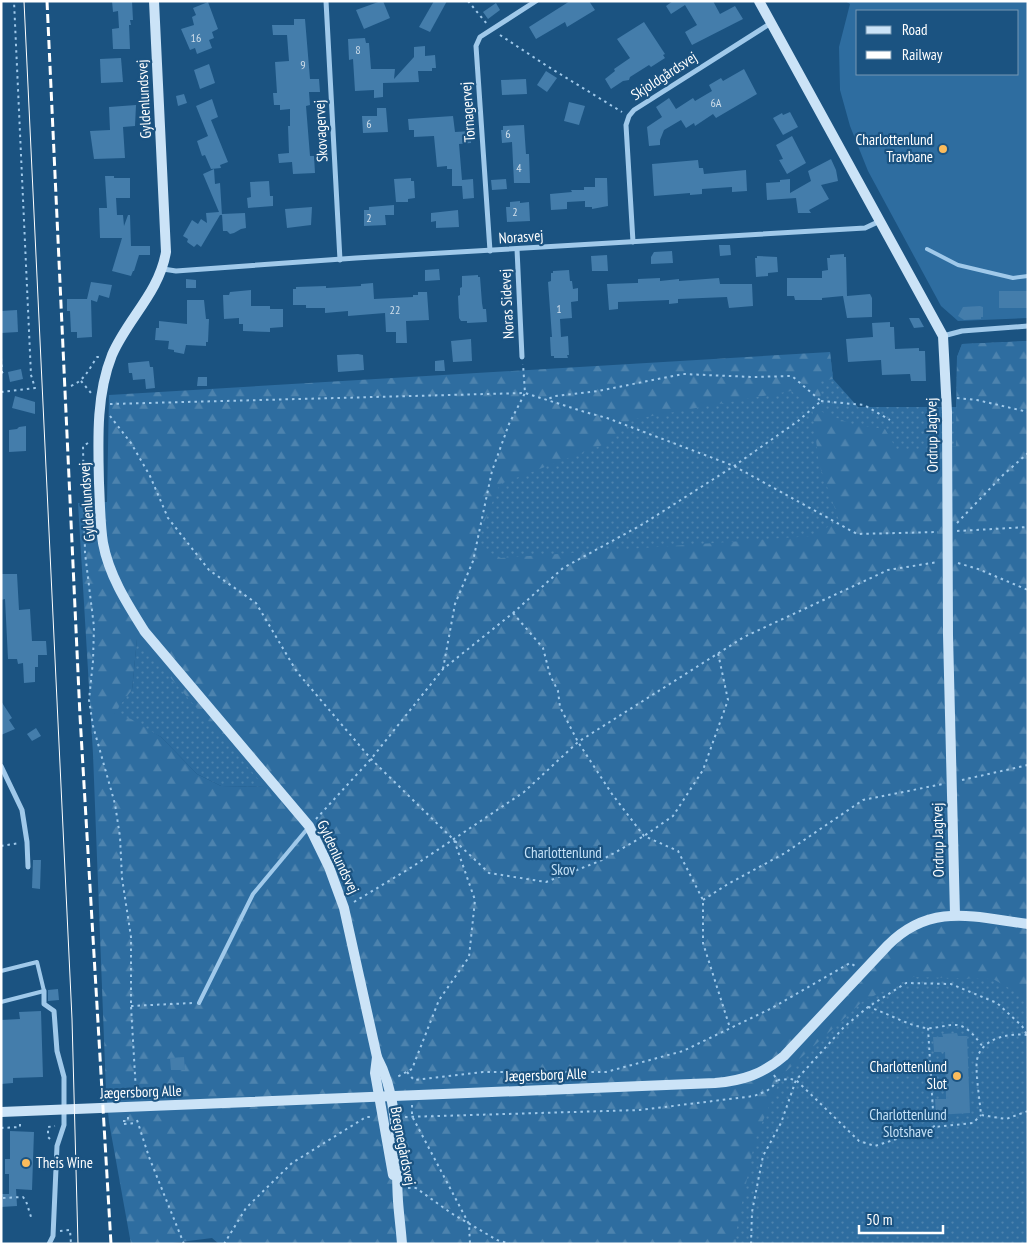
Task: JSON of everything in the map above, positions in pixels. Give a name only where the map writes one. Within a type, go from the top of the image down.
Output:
[{"type":"street","name":"Gyldenlundsvej","points":[[154,1],[166,252],[163,269],[156,284],[123,335],[112,355],[105,376],[100,404],[98,438],[103,544],[112,571],[126,602],[145,632],[309,826],[329,867],[344,908],[377,1058],[386,1078],[390,1096]]},
{"type":"street","name":"Skovagervej","points":[[326,1],[340,260]]},
{"type":"street","name":"Tornagervej","points":[[490,251],[476,46],[480,37],[536,1]]},
{"type":"street","name":"Ordrup Jagtvej","points":[[759,1],[943,336],[947,397],[948,560],[955,915]]},
{"type":"street","name":"Skjoldgårdsvej","points":[[633,242],[626,125],[629,116],[634,110],[771,22]]},
{"type":"street","name":"Norasvej","points":[[163,269],[176,271],[865,228],[880,221]]},
{"type":"street","name":"Noras Sidevej","points":[[517,249],[522,357]]},
{"type":"street","points":[[943,336],[962,331],[1028,326]]},
{"type":"street","points":[[1,766],[22,810],[27,842],[28,867]]},
{"type":"street","name":"Jægersborg Alle","points":[[1,1112],[715,1083],[740,1080],[766,1069],[784,1056],[904,931],[923,920],[955,915],[1028,924]]},
{"type":"street","points":[[44,991],[44,1004],[54,1011],[57,1051],[64,1077],[64,1125],[57,1146],[53,1231],[49,1244]]},
{"type":"street","name":"Gyldenlundsvej","points":[[377,1058],[374,1073],[378,1097]]},
{"type":"street","name":"Bregnegårdsvej","points":[[390,1096],[397,1129],[398,1202]]},
{"type":"street","name":"Bregnegårdsvej","points":[[378,1097],[398,1202],[402,1244]]},
{"type":"lane","points":[[927,249],[958,265],[1013,278],[1028,276]]},
{"type":"lane","points":[[199,1003],[253,894],[309,826]]},
{"type":"lane","points":[[1,971],[36,962],[44,991],[1,1002]]},
{"type":"path","points":[[1,392],[35,388],[32,375],[14,1]]},
{"type":"path","points":[[468,1],[491,29],[546,66],[629,116]]},
{"type":"path","points":[[72,386],[86,376],[96,357],[112,355]]},
{"type":"path","points":[[443,669],[455,604],[473,561],[492,471],[509,424],[525,393],[522,357]]},
{"type":"path","points":[[1,358],[4,375]]},
{"type":"path","points":[[546,400],[555,396],[598,391],[683,374],[792,376],[821,401],[864,405],[890,420]]},
{"type":"path","points":[[100,404],[525,393],[607,418],[734,466],[858,534],[1028,527]]},
{"type":"path","points":[[947,397],[977,400],[1028,412]]},
{"type":"path","points":[[309,826],[370,759],[443,669],[513,614],[563,568],[643,524],[734,466],[821,401]]},
{"type":"path","points":[[100,404],[131,443],[150,476],[168,518],[209,570],[256,603],[297,672],[370,759],[489,873],[546,882],[600,861],[644,836],[673,816],[703,770],[728,700],[718,654]]},
{"type":"path","points":[[98,438],[83,446],[85,553],[94,627],[89,700],[93,726],[115,804],[120,837],[122,878],[131,937],[136,1092]]},
{"type":"path","points":[[948,531],[961,521],[1003,475],[1028,453]]},
{"type":"path","points":[[344,908],[412,868],[524,792],[578,742],[744,637],[888,570],[948,560],[978,569],[1028,590]]},
{"type":"path","points":[[513,614],[543,648],[550,674],[558,691],[560,707],[578,742],[612,794],[644,836],[678,851],[703,900],[703,943],[730,1028]]},
{"type":"path","points":[[703,900],[785,853],[863,800],[1028,765]]},
{"type":"path","points":[[386,1078],[395,1078],[412,1069],[439,1000],[469,957],[475,900],[454,840]]},
{"type":"path","points":[[1,846],[27,842]]},
{"type":"path","points":[[407,1072],[414,1080],[483,1072],[606,1072],[683,1051],[770,1009],[850,963],[864,971]]},
{"type":"path","points":[[752,1244],[752,1212],[763,1156],[781,1123],[796,1080],[844,1027],[868,1007],[906,983],[951,984],[997,1003],[1022,1026],[1027,1035]]},
{"type":"path","points":[[132,1006],[199,1003]]},
{"type":"path","points":[[868,1007],[887,1013],[909,1024],[928,1028],[958,1025],[972,1034],[983,1047]]},
{"type":"path","points":[[928,1028],[934,1127]]},
{"type":"path","points":[[981,1115],[976,1061],[983,1047],[995,1039],[1014,1034],[1027,1035]]},
{"type":"path","points":[[773,1074],[777,1080]]},
{"type":"path","points":[[777,1080],[796,1080],[859,1141],[875,1146],[934,1127],[973,1122],[981,1115]]},
{"type":"path","points":[[395,1117],[640,1110],[754,1096],[768,1091],[777,1080]]},
{"type":"path","points":[[981,1115],[1006,1119],[1028,1111]]},
{"type":"path","points":[[1,1128],[20,1127],[19,1112]]},
{"type":"path","points":[[412,1116],[469,1224],[470,1244]]},
{"type":"path","points":[[224,1244],[246,1208],[292,1164],[366,1117],[382,1117]]},
{"type":"path","points":[[128,1121],[123,1121],[124,1124],[137,1122],[184,1244]]},
{"type":"path","points":[[48,1127],[58,1126]]},
{"type":"path","points":[[398,1187],[416,1188],[469,1224],[497,1240],[510,1244]]},
{"type":"path","points":[[3,1198],[23,1197],[32,1220]]},
{"type":"path","points":[[53,1231],[70,1230],[71,1244]]},
{"type":"green space","name":"Charlottenlund Travbane","points":[[845,1],[1028,1],[1028,318],[958,321],[941,306],[868,171],[850,126],[840,90],[839,47],[850,4]]},
{"type":"green space","name":"Charlottenlund Skov","points":[[1028,341],[1028,1244],[419,1244],[344,858],[138,583],[830,352],[833,379],[858,407],[956,407],[957,357],[962,344]]},
{"type":"green space","name":"Charlottenlund Skov","points":[[1028,341],[1028,999],[993,979],[913,977],[863,1001],[782,1075],[755,1140],[735,1237],[737,1244],[219,1244],[212,1238],[165,1244],[131,1244],[109,1122],[106,1091],[93,754],[78,503],[107,502],[109,395],[830,352],[833,379],[821,381],[820,411],[854,425],[885,429],[897,450],[935,449],[956,446],[957,357],[962,344]],"holes":[[[791,391],[812,407],[819,464],[839,520],[813,536],[501,558],[487,551],[477,539],[500,484],[605,444],[630,420]],[[137,639],[265,787],[221,786],[197,774],[161,737],[131,719],[114,713],[132,690]]]},
{"type":"green space","points":[[137,638],[266,787],[221,786],[197,774],[161,737],[113,713],[132,690]]},
{"type":"building","points":[[112,1],[132,1],[133,20],[130,20],[131,25],[129,25],[130,49],[113,49],[112,29],[119,28],[118,11],[113,12]]},
{"type":"building","points":[[383,1],[390,18],[364,29],[356,10]]},
{"type":"building","points":[[434,1],[447,1],[430,32],[419,27]]},
{"type":"building","points":[[570,1],[589,1],[595,10],[567,27],[565,22],[536,39],[529,27]]},
{"type":"building","points":[[673,1],[713,1],[720,14],[735,6],[743,19],[692,45],[685,32],[697,25],[685,5],[671,14],[666,6]]},
{"type":"building","points":[[208,2],[218,29],[212,32],[214,38],[209,40],[212,48],[197,54],[195,48],[190,50],[181,29],[194,25],[192,17],[196,15],[193,8]]},
{"type":"building","points":[[496,3],[500,10],[488,19],[483,12]]},
{"type":"building","points":[[294,19],[305,19],[310,79],[319,79],[320,92],[309,92],[310,105],[306,106],[310,156],[314,156],[315,173],[293,174],[292,162],[279,163],[278,154],[289,153],[288,126],[290,126],[290,109],[280,110],[280,105],[274,105],[273,93],[277,93],[275,62],[289,61],[287,35],[273,35],[272,25],[294,25]]},
{"type":"building","points":[[644,22],[665,54],[663,55],[665,58],[651,67],[649,65],[630,77],[629,80],[623,81],[611,89],[605,79],[615,71],[614,69],[630,58],[617,39]]},
{"type":"building","points":[[365,38],[366,43],[369,43],[371,69],[395,69],[394,79],[414,57],[414,47],[425,46],[425,56],[435,55],[436,68],[432,68],[432,71],[418,71],[419,82],[383,83],[383,97],[374,98],[374,90],[355,91],[353,59],[349,60],[348,39]]},
{"type":"building","points":[[121,58],[123,82],[101,83],[100,59]]},
{"type":"building","points":[[209,64],[215,83],[200,89],[194,70]]},
{"type":"building","points":[[744,69],[757,94],[716,118],[713,114],[695,126],[694,123],[686,128],[681,120],[664,130],[660,145],[649,146],[647,127],[662,117],[656,107],[669,98],[676,109],[693,98],[695,101],[712,91],[709,85],[721,78],[723,81]]},
{"type":"building","points":[[546,71],[557,78],[547,92],[537,85]]},
{"type":"building","points":[[526,79],[527,94],[502,95],[501,80]]},
{"type":"building","points":[[184,94],[187,103],[178,106],[176,96]]},
{"type":"building","points":[[212,99],[218,117],[211,120],[228,162],[220,165],[221,168],[211,169],[205,155],[202,156],[197,141],[208,136],[196,106]]},
{"type":"building","points":[[569,102],[585,106],[579,125],[564,121]]},
{"type":"building","points":[[136,105],[135,126],[123,127],[125,158],[94,159],[90,131],[110,130],[109,107]]},
{"type":"building","points":[[377,108],[386,108],[388,132],[363,133],[362,116],[377,116]]},
{"type":"building","points":[[790,112],[798,127],[783,135],[773,118],[782,113],[783,115]]},
{"type":"building","points":[[453,116],[455,132],[471,131],[471,143],[459,144],[462,180],[473,179],[474,198],[463,199],[462,186],[452,186],[452,169],[447,169],[447,166],[437,167],[434,136],[414,137],[414,130],[409,130],[408,119]]},
{"type":"building","points":[[524,125],[526,154],[529,154],[530,183],[514,183],[512,142],[502,143],[501,130],[503,130],[503,126]]},
{"type":"building","points":[[792,136],[806,163],[787,174],[779,160],[783,159],[776,145]]},
{"type":"building","points":[[831,159],[838,181],[821,185],[829,199],[809,210],[811,213],[798,213],[796,198],[767,200],[766,183],[790,179],[790,193],[811,181],[808,171]]},
{"type":"building","points":[[698,160],[699,168],[703,168],[704,174],[746,170],[747,191],[732,192],[732,187],[702,189],[702,194],[654,196],[652,164]]},
{"type":"building","points":[[214,169],[215,184],[220,183],[222,215],[220,215],[201,247],[197,244],[194,247],[183,236],[192,220],[198,224],[201,219],[207,223],[206,213],[219,212],[203,174]]},
{"type":"building","points":[[105,176],[130,178],[130,198],[116,198],[117,215],[123,215],[124,226],[128,215],[130,215],[131,246],[150,246],[150,255],[139,255],[131,276],[112,271],[122,238],[100,238],[99,208],[107,208]]},
{"type":"building","points":[[411,178],[411,181],[414,181],[415,198],[408,199],[408,202],[396,202],[394,179]]},
{"type":"building","points":[[595,178],[607,178],[608,206],[592,209],[592,207],[585,207],[585,201],[567,202],[567,209],[551,210],[550,194],[572,192],[571,190],[584,190],[584,187],[595,187]]},
{"type":"building","points":[[506,179],[507,189],[492,190],[491,180]]},
{"type":"building","points":[[269,181],[270,196],[273,196],[273,206],[248,208],[247,198],[251,197],[250,182]]},
{"type":"building","points":[[520,201],[520,203],[529,202],[530,221],[507,222],[506,207],[510,207],[510,202]]},
{"type":"building","points":[[394,205],[394,215],[385,215],[386,225],[364,226],[364,210],[369,210],[369,207]]},
{"type":"building","points":[[312,207],[311,225],[287,228],[285,209]]},
{"type":"building","points":[[458,210],[459,227],[436,228],[436,221],[431,222],[431,213]]},
{"type":"building","points":[[245,213],[246,228],[230,234],[227,231],[223,231],[222,214]]},
{"type":"building","points":[[719,245],[730,245],[731,255],[720,256]]},
{"type":"building","points":[[672,251],[673,263],[651,264],[651,257],[654,252]]},
{"type":"building","points":[[844,254],[844,257],[846,257],[847,296],[870,294],[872,298],[872,317],[847,318],[843,296],[822,298],[822,300],[795,300],[794,296],[787,296],[787,278],[822,278],[822,271],[828,270],[827,258],[830,258],[830,255]]},
{"type":"building","points":[[607,255],[608,271],[592,271],[591,256]]},
{"type":"building","points":[[757,256],[777,257],[778,272],[768,273],[768,276],[756,277],[755,258]]},
{"type":"building","points":[[439,269],[440,280],[425,281],[425,270]]},
{"type":"building","points":[[569,270],[573,289],[578,288],[578,301],[571,302],[572,318],[560,319],[561,337],[568,336],[569,355],[567,355],[568,358],[554,358],[554,356],[551,356],[550,337],[552,337],[548,282],[551,281],[551,273],[553,271]]},
{"type":"building","points":[[478,275],[480,277],[482,303],[483,309],[486,309],[487,322],[467,323],[467,321],[461,321],[459,318],[458,296],[462,287],[462,276]]},
{"type":"building","points":[[660,278],[660,281],[679,279],[679,281],[719,278],[720,284],[752,284],[753,306],[729,308],[727,297],[678,299],[678,303],[669,304],[669,300],[618,302],[618,309],[609,310],[607,284],[638,283],[638,279]]},
{"type":"building","points":[[186,279],[196,280],[196,288],[186,288]]},
{"type":"building","points":[[91,282],[112,285],[109,298],[99,295],[97,302],[91,300],[92,337],[77,338],[77,332],[71,332],[70,311],[67,311],[67,299],[87,299]]},
{"type":"building","points":[[373,283],[374,299],[413,297],[413,295],[418,295],[418,292],[427,292],[429,320],[406,321],[407,343],[396,343],[396,332],[386,332],[385,313],[348,316],[348,311],[325,313],[325,308],[306,308],[306,305],[293,305],[293,289],[296,289],[296,287],[326,286],[326,288],[361,286],[361,284]]},
{"type":"building","points":[[251,290],[251,306],[270,306],[270,309],[283,309],[283,327],[270,328],[270,332],[243,331],[243,324],[239,324],[239,318],[224,319],[223,295],[229,295],[230,292]]},
{"type":"building","points":[[999,291],[1028,291],[1028,308],[999,308]]},
{"type":"building","points":[[187,300],[204,300],[206,319],[209,319],[208,342],[206,342],[206,346],[186,345],[184,354],[168,349],[169,341],[155,340],[159,321],[187,324]]},
{"type":"building","points":[[963,307],[983,307],[983,317],[981,319],[964,320],[958,316]]},
{"type":"building","points":[[17,310],[18,332],[1,333],[1,311]]},
{"type":"building","points":[[909,318],[919,318],[924,327],[914,328]]},
{"type":"building","points":[[890,322],[890,327],[894,327],[895,349],[919,348],[919,351],[925,351],[926,381],[911,381],[910,374],[882,375],[881,360],[848,362],[846,339],[873,337],[872,323]]},
{"type":"building","points":[[471,339],[472,361],[453,362],[451,341]]},
{"type":"building","points":[[337,355],[363,355],[364,370],[338,372]]},
{"type":"building","points":[[444,360],[445,371],[435,371],[435,361]]},
{"type":"building","points":[[149,361],[150,367],[153,367],[155,388],[146,389],[145,379],[133,380],[132,373],[129,373],[128,363]]},
{"type":"building","points":[[21,369],[23,379],[10,382],[8,372]]},
{"type":"building","points":[[198,377],[207,377],[207,386],[197,386]]},
{"type":"building","points":[[15,396],[35,402],[35,414],[12,408]]},
{"type":"building","points":[[26,426],[26,451],[9,452],[9,430]]},
{"type":"building","points":[[1,574],[17,574],[19,610],[30,609],[32,641],[46,641],[47,655],[38,655],[38,667],[35,667],[35,682],[24,683],[23,663],[18,664],[17,659],[8,659],[5,599],[1,600]]},
{"type":"building","points":[[1,701],[12,718],[9,720],[15,729],[1,735]]},
{"type":"building","points":[[36,728],[41,736],[32,741],[27,734]]},
{"type":"building","points":[[33,860],[41,860],[40,889],[32,888]]},
{"type":"building","points":[[58,989],[59,1000],[48,1001],[48,990]]},
{"type":"building","points":[[41,1011],[43,1077],[13,1078],[13,1083],[1,1084],[1,1020],[20,1019],[19,1012]]},
{"type":"building","name":"Charlottenlund Slot","points":[[957,1033],[958,1036],[967,1036],[970,1113],[936,1115],[935,1099],[946,1099],[945,1052],[934,1052],[933,1037],[943,1037],[942,1034]]},
{"type":"building","points":[[184,1057],[185,1070],[171,1070],[170,1058]]},
{"type":"building","points":[[10,1131],[34,1132],[32,1190],[16,1189],[17,1206],[1,1207],[1,1194],[9,1194],[9,1174],[5,1174],[5,1159],[10,1159]]},
{"type":"tram line","points":[[24,1],[72,1019],[78,1244]]},
{"type":"railway","points":[[47,1],[80,716],[111,1244]]},
{"type":"place","name":"Charlottenlund Travbane","points":[[943,149]]},
{"type":"place","name":"Charlottenlund Slot","points":[[957,1076]]},
{"type":"place","name":"Theis Wine","points":[[26,1163]]},
{"type":"park label","name":"Charlottenlund Slotshave","points":[[908,1124]]}]
